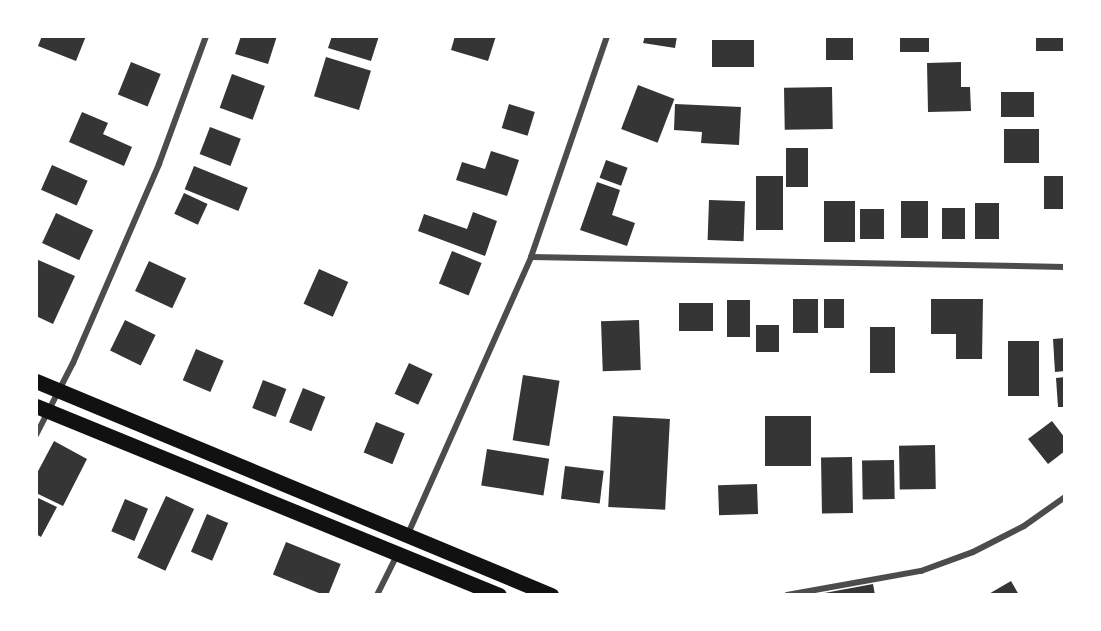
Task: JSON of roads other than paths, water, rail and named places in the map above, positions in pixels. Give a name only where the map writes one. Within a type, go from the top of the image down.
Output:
[{"type":"main road","points":[[36,381],[551,595]]},
{"type":"main road","points":[[43,409],[499,595]]},
{"type":"street","points":[[36,435],[43,409],[60,391],[159,164],[206,36]]},
{"type":"street","points":[[407,536],[531,257],[607,36]]},
{"type":"street","points":[[531,257],[1065,267]]},
{"type":"street","points":[[787,595],[921,571],[1004,536],[1065,496]]},
{"type":"street","points":[[377,595],[398,554]]}]
